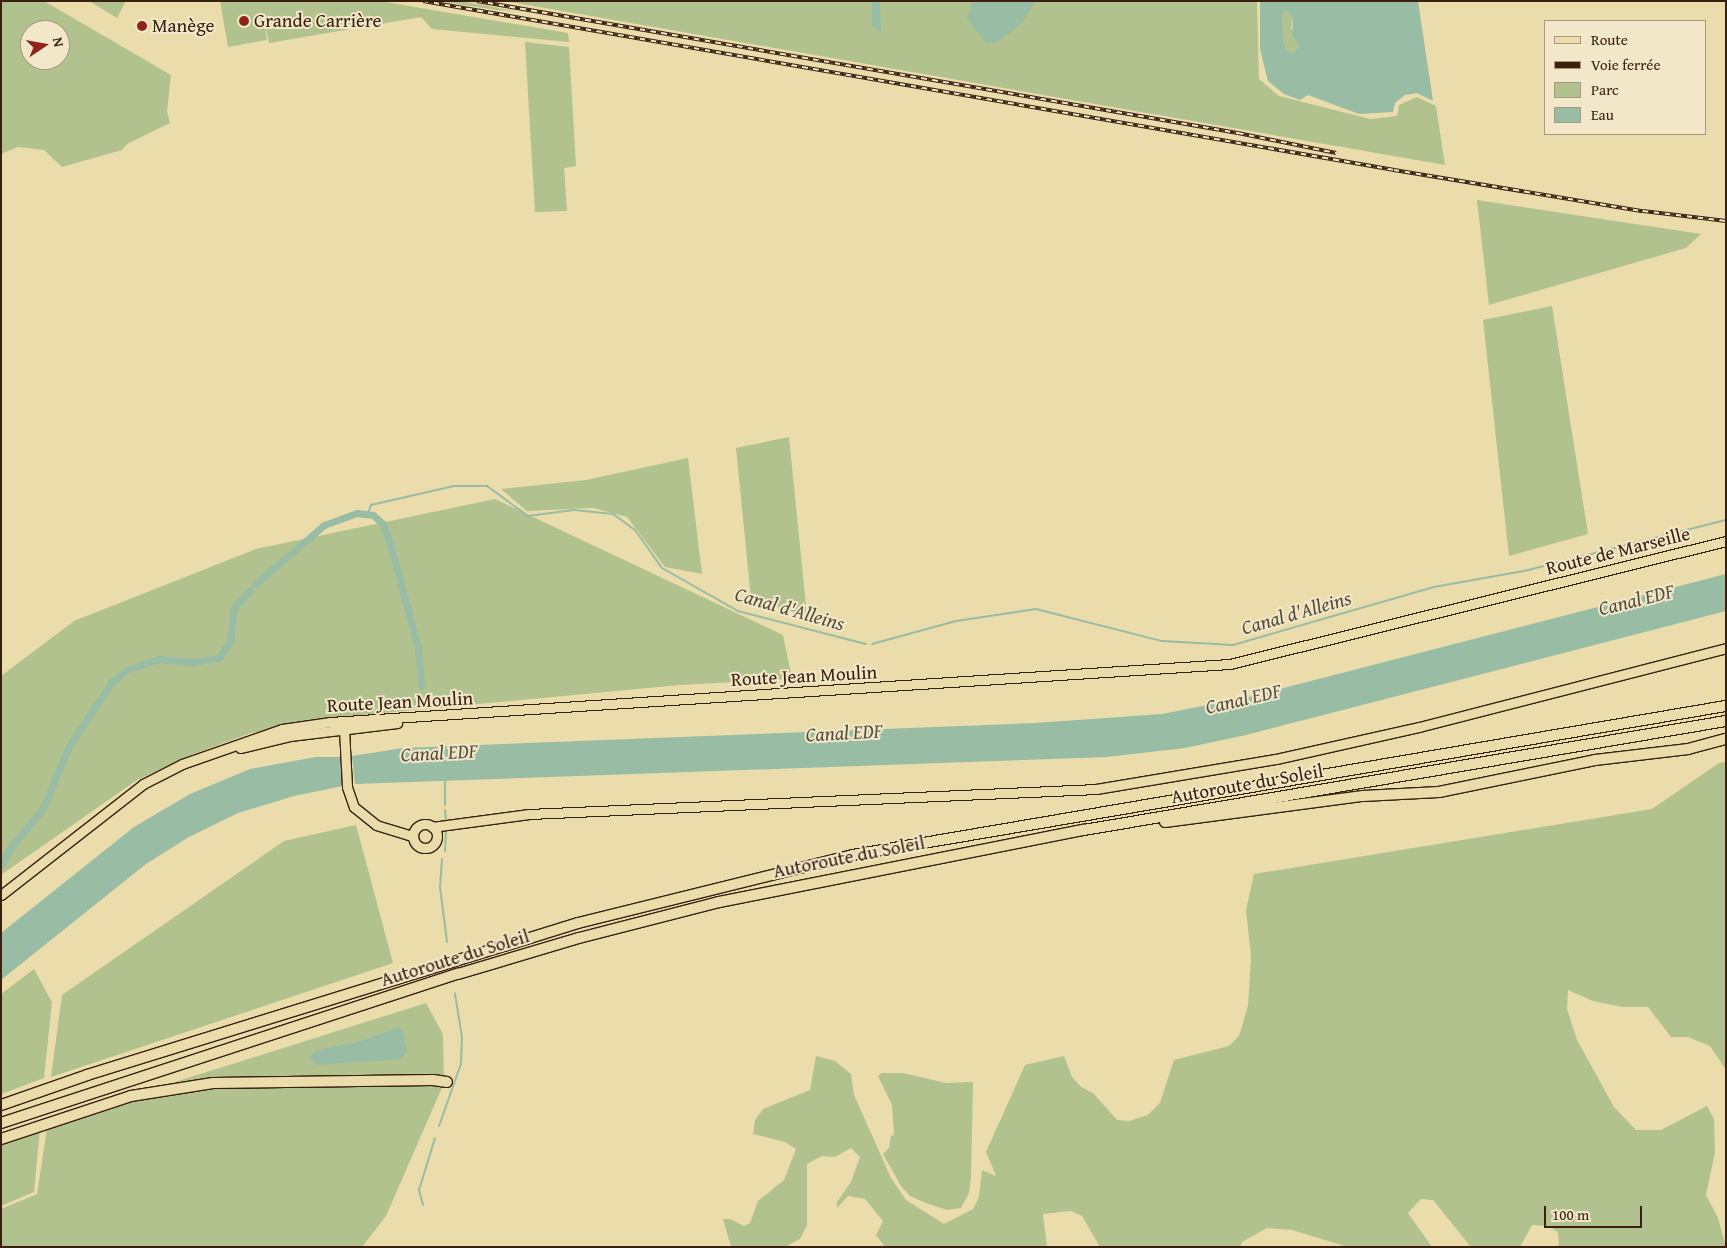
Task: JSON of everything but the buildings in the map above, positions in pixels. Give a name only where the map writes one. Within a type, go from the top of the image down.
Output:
[{"type":"highway","name":"Autoroute du Soleil","points":[[1,1105],[87,1075],[456,960],[654,902],[853,855],[1726,706]]},
{"type":"highway","name":"Autoroute du Soleil","points":[[1,1123],[458,974],[579,938],[719,902],[1084,830],[1726,721]]},
{"type":"highway","points":[[1084,830],[1363,796],[1439,792],[1595,760],[1688,749],[1726,739]]},
{"type":"highway","points":[[1,1139],[131,1096],[212,1082],[433,1080],[448,1082]]},
{"type":"main road","name":"Route de Marseille","points":[[1518,592],[1726,541]]},
{"type":"main road","name":"Route Jean Moulin","points":[[1,894],[104,813],[187,768],[242,747],[337,726],[383,718],[490,713],[1230,664],[1518,592]]},
{"type":"main road","points":[[413,836],[418,826],[434,831],[444,827],[529,814],[1096,789],[1305,753],[1419,727],[1690,655],[1726,648]]},
{"type":"main road","points":[[413,836],[391,831],[366,818],[354,808],[347,787],[345,753],[337,726],[490,713]]},
{"type":"main road","points":[[413,836],[417,845],[427,848],[434,843],[434,831]]},
{"type":"green space","points":[[1,1],[44,1],[171,75],[167,112],[170,123],[127,144],[122,150],[62,167],[44,150],[18,147],[1,154]]},
{"type":"green space","points":[[89,1],[126,1],[117,18]]},
{"type":"green space","points":[[220,1],[380,1],[568,33],[569,42],[432,29],[421,17],[269,43],[264,20],[267,40],[228,47]]},
{"type":"green space","points":[[437,1],[461,1],[514,11],[497,10]]},
{"type":"green space","points":[[505,1],[1257,1],[1259,79],[1279,96],[1370,119],[1397,116],[1399,105],[1417,97],[1436,106],[1445,165]]},
{"type":"green space","points":[[1285,10],[1293,17],[1291,28],[1299,44],[1294,53],[1287,51],[1285,46],[1282,14]]},
{"type":"green space","points":[[525,42],[569,47],[576,166],[564,168],[567,211],[535,212]]},
{"type":"green space","points":[[1477,200],[1701,234],[1686,248],[1489,305]]},
{"type":"green space","points":[[1552,306],[1588,534],[1509,556],[1483,320]]},
{"type":"green space","points":[[789,437],[807,616],[751,599],[736,448]]},
{"type":"green space","points":[[688,458],[702,574],[665,567],[627,517],[593,508],[527,511],[501,489],[586,480]]},
{"type":"green space","points":[[495,499],[783,635],[792,679],[680,685],[350,716],[251,733],[191,755],[137,780],[1,875],[1,676],[74,621],[256,549]]},
{"type":"green space","points":[[1726,762],[1726,1070],[1710,1046],[1688,1037],[1671,1037],[1648,1007],[1622,1007],[1593,1001],[1568,990],[1567,1009],[1577,1040],[1614,1107],[1636,1130],[1661,1130],[1707,1106],[1714,1119],[1715,1152],[1706,1195],[1718,1218],[1726,1247],[1559,1247],[1558,1232],[1548,1226],[1532,1225],[1520,1247],[1471,1247],[1433,1200],[1421,1199],[1408,1213],[1432,1247],[1348,1247],[1292,1230],[1267,1228],[1242,1242],[1240,1247],[1100,1247],[1082,1216],[1071,1211],[1043,1214],[1047,1247],[885,1247],[876,1235],[883,1221],[865,1199],[848,1196],[837,1208],[837,1202],[851,1182],[860,1157],[851,1148],[835,1157],[822,1156],[807,1164],[807,1225],[800,1239],[785,1247],[731,1247],[723,1219],[730,1219],[744,1226],[750,1223],[758,1201],[784,1180],[796,1149],[785,1142],[753,1134],[755,1120],[763,1109],[810,1090],[816,1056],[835,1061],[851,1074],[854,1095],[891,1178],[906,1200],[944,1224],[973,1209],[979,1197],[982,1170],[996,1176],[986,1152],[1025,1065],[1064,1056],[1072,1077],[1081,1087],[1093,1093],[1117,1120],[1129,1121],[1148,1115],[1160,1103],[1174,1060],[1229,1046],[1239,1036],[1248,1006],[1251,956],[1246,910],[1254,874],[1652,809],[1719,763]]},
{"type":"green space","points":[[356,825],[393,963],[51,1077],[62,995],[284,841]]},
{"type":"green space","points":[[34,969],[52,1002],[44,1078],[1,1094],[1,994]]},
{"type":"green space","points":[[426,1003],[443,1034],[444,1083],[386,1216],[362,1247],[1,1247],[1,1209],[37,1194],[48,1122]]},
{"type":"green space","points":[[881,1073],[903,1073],[946,1083],[973,1082],[971,1177],[969,1193],[961,1208],[947,1210],[926,1203],[910,1196],[901,1186],[883,1154],[889,1148],[891,1136],[894,1135],[892,1105],[878,1076]]},
{"type":"green space","points":[[41,1119],[34,1192],[1,1206],[1,1135]]},
{"type":"water","points":[[872,1],[880,3],[881,32],[872,26]]},
{"type":"water","points":[[972,1],[1035,1],[1022,23],[999,41],[986,43],[967,19]]},
{"type":"water","points":[[1260,1],[1418,1],[1433,101],[1417,93],[1405,95],[1395,103],[1393,112],[1359,114],[1308,95],[1300,100],[1284,94],[1268,81],[1260,49]],"holes":[[[1285,10],[1293,17],[1292,36],[1299,44],[1294,53],[1287,51],[1285,46],[1282,14]]]},
{"type":"water","name":"Canal EDF","points":[[1726,574],[1726,611],[1246,735],[1185,748],[1107,757],[355,784],[352,756],[403,748],[1035,723],[1162,714],[1253,696]]},
{"type":"water","points":[[316,757],[340,757],[343,786],[294,796],[238,813],[189,837],[146,864],[1,980],[1,933],[134,827],[190,794],[250,769]]},
{"type":"water","points":[[399,1027],[403,1031],[407,1052],[401,1059],[316,1065],[309,1058],[316,1050],[358,1042]]},
{"type":"waterway","name":"Canal d'Alleins","points":[[368,513],[371,505],[454,486],[487,486],[528,516],[574,510],[613,514],[635,530],[662,568],[738,611],[866,644]]},
{"type":"waterway","points":[[255,584],[324,525],[357,513],[373,515],[383,524],[390,543],[418,648],[421,686]]},
{"type":"waterway","name":"Canal d'Alleins","points":[[872,644],[956,621],[1036,609],[1162,641],[1233,645],[1434,587],[1524,571],[1726,520]]},
{"type":"waterway","points":[[1,865],[9,850],[43,808],[69,746],[112,682],[127,670],[159,659],[191,662],[219,658],[230,641],[234,608],[250,590]]},
{"type":"waterway","points":[[445,780],[445,805]]},
{"type":"waterway","points":[[445,810],[446,821]]},
{"type":"waterway","points":[[445,851],[446,833]]},
{"type":"waterway","points":[[442,859],[440,887],[447,942]]},
{"type":"waterway","points":[[439,1126],[461,1064],[462,1037],[455,994]]},
{"type":"waterway","points":[[423,1205],[419,1190],[435,1138]]},
{"type":"railway","points":[[423,1],[1394,170],[1643,211],[1726,221]]},
{"type":"railway","points":[[477,1],[1238,133],[1336,153]]},
{"type":"place","name":"Grande Carrière","points":[[244,21]]},
{"type":"place","name":"Manège","points":[[142,26]]}]
